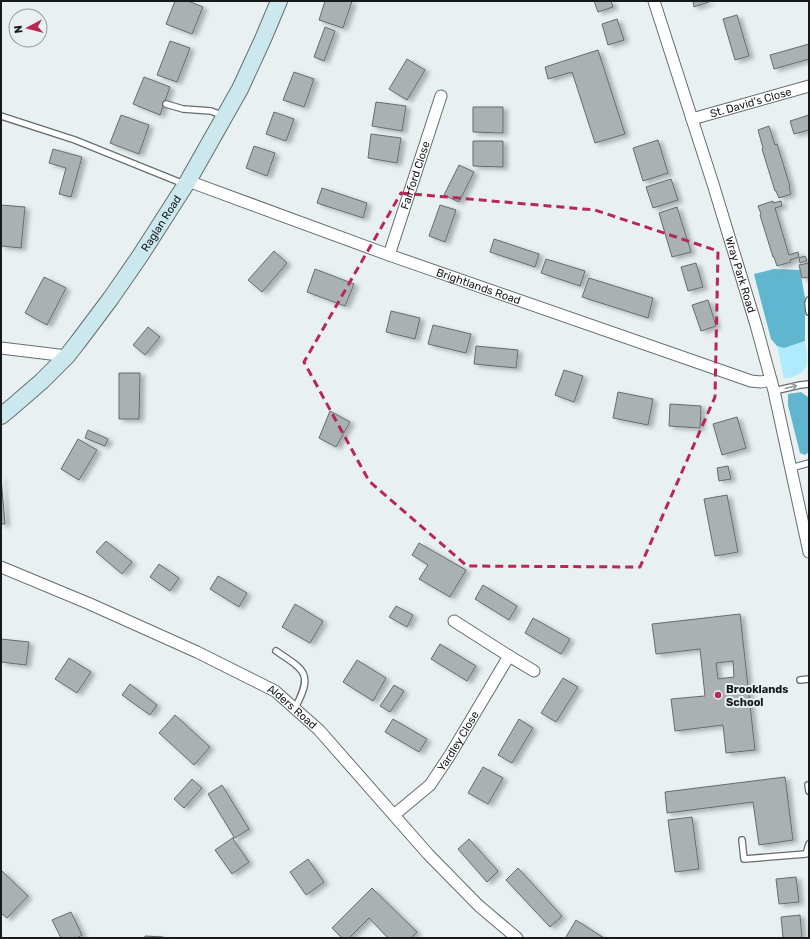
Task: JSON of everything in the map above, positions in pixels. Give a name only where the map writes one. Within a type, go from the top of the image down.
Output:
[{"type":"street","name":"Raglan Road","points":[[1,416],[42,381],[66,356],[111,298],[140,256],[187,183],[240,89],[279,1]]},
{"type":"street","name":"Wray Park Road","points":[[654,1],[741,274],[771,380],[809,552]]},
{"type":"street","name":"St. David's Close","points":[[692,119],[809,86]]},
{"type":"street","name":"Fairford Close","points":[[389,255],[441,96]]},
{"type":"street","name":"Brightlands Road","points":[[187,183],[750,381],[761,382],[771,380]]},
{"type":"street","points":[[1,348],[66,356]]},
{"type":"street","name":"Alders Road","points":[[1,567],[90,604],[197,652],[275,690],[319,730],[428,854],[479,906],[517,938]]},
{"type":"street","points":[[454,621],[534,671]]},
{"type":"street","name":"Yardley Close","points":[[394,815],[430,785],[450,755],[508,656]]},
{"type":"lane","points":[[166,104],[183,109],[211,111],[224,116]]},
{"type":"lane","points":[[1,116],[75,140],[187,183]]},
{"type":"lane","points":[[809,300],[809,312]]},
{"type":"lane","points":[[774,392],[809,384]]},
{"type":"lane","points":[[791,468],[809,463]]},
{"type":"lane","points":[[276,651],[297,665],[303,671],[305,680],[304,687],[302,696],[295,708]]},
{"type":"lane","points":[[800,680],[809,679]]},
{"type":"lane","points":[[742,840],[744,859],[806,854],[809,844]]},
{"type":"highlighted area","points":[[401,193],[595,210],[718,251],[715,397],[640,567],[467,566],[369,481],[304,362]]},
{"type":"shaded area","points":[[774,269],[800,270],[805,298],[805,341],[784,348],[777,346],[771,339],[754,274]]},
{"type":"shaded area","points":[[805,341],[807,359],[806,367],[798,375],[791,378],[784,378],[777,346],[784,348]]},
{"type":"shaded area","points":[[801,392],[808,397],[809,401],[809,452],[805,455],[800,453],[788,405],[788,394]]},
{"type":"building","points":[[175,1],[188,1],[203,7],[192,34],[166,24]]},
{"type":"building","points":[[325,1],[352,1],[343,28],[319,20]]},
{"type":"building","points":[[594,1],[611,1],[613,7],[598,12]]},
{"type":"building","points":[[693,1],[709,1],[709,2],[694,7]]},
{"type":"building","points":[[737,15],[749,56],[735,60],[723,19]]},
{"type":"building","points":[[617,19],[624,40],[608,45],[602,24]]},
{"type":"building","points":[[325,27],[335,31],[324,61],[314,57]]},
{"type":"building","points":[[170,41],[190,48],[177,82],[157,75]]},
{"type":"building","points":[[809,44],[809,59],[774,69],[770,55]]},
{"type":"building","points":[[598,50],[625,134],[595,143],[572,72],[548,79],[545,67]]},
{"type":"building","points":[[407,59],[425,70],[407,100],[389,89]]},
{"type":"building","points":[[294,72],[314,79],[304,107],[283,100]]},
{"type":"building","points":[[144,77],[170,87],[160,115],[133,104]]},
{"type":"building","points":[[376,102],[406,106],[402,131],[372,126]]},
{"type":"building","points":[[473,107],[503,107],[503,133],[473,132]]},
{"type":"building","points":[[274,112],[294,119],[286,141],[266,134]]},
{"type":"building","points":[[121,115],[149,125],[139,154],[110,143]]},
{"type":"building","points":[[809,115],[809,130],[794,134],[790,121]]},
{"type":"building","points":[[769,126],[775,145],[777,144],[790,186],[791,194],[779,198],[775,191],[762,149],[758,130]]},
{"type":"building","points":[[371,134],[401,138],[397,163],[368,158]]},
{"type":"building","points":[[658,140],[668,173],[643,181],[633,148]]},
{"type":"building","points":[[473,141],[503,141],[503,167],[473,166]]},
{"type":"building","points":[[254,146],[275,153],[267,176],[246,168]]},
{"type":"building","points":[[53,149],[82,157],[71,197],[59,194],[66,168],[49,163]]},
{"type":"building","points":[[459,165],[474,172],[459,202],[444,195]]},
{"type":"building","points":[[671,179],[678,200],[653,208],[646,187]]},
{"type":"building","points":[[322,188],[367,203],[363,218],[317,203]]},
{"type":"building","points":[[773,201],[773,203],[781,201],[782,206],[775,208],[789,255],[798,252],[799,257],[790,260],[791,262],[777,266],[758,206]]},
{"type":"building","points":[[1,205],[25,207],[21,248],[1,246]]},
{"type":"building","points":[[440,205],[456,210],[445,242],[429,236]]},
{"type":"building","points":[[677,207],[691,252],[672,257],[659,213]]},
{"type":"building","points":[[494,239],[539,254],[535,267],[490,252]]},
{"type":"building","points":[[274,251],[287,263],[262,292],[248,280]]},
{"type":"building","points":[[805,256],[807,261],[800,263],[799,258]]},
{"type":"building","points":[[546,259],[585,271],[580,286],[541,273]]},
{"type":"building","points":[[696,263],[703,287],[688,291],[681,267]]},
{"type":"building","points":[[809,263],[809,277],[802,278],[799,265]]},
{"type":"building","points":[[315,269],[354,284],[345,306],[307,292]]},
{"type":"building","points":[[44,277],[66,288],[47,325],[25,313]]},
{"type":"building","points":[[589,278],[653,298],[648,318],[582,297]]},
{"type":"building","points":[[708,300],[716,326],[701,331],[692,305]]},
{"type":"building","points":[[391,311],[420,318],[415,339],[386,332]]},
{"type":"building","points":[[433,325],[471,334],[466,353],[428,344]]},
{"type":"building","points":[[148,327],[160,337],[145,355],[133,345]]},
{"type":"building","points":[[476,346],[518,350],[516,368],[474,364]]},
{"type":"building","points":[[564,370],[583,376],[574,402],[555,395]]},
{"type":"building","points":[[119,373],[140,373],[139,419],[119,419]]},
{"type":"building","points":[[618,392],[653,399],[648,425],[613,418]]},
{"type":"building","points":[[670,404],[701,406],[700,428],[669,426]]},
{"type":"building","points":[[330,411],[350,422],[336,447],[319,438]]},
{"type":"building","points":[[737,417],[746,448],[722,455],[713,424]]},
{"type":"building","points":[[88,430],[108,439],[105,446],[85,438]]},
{"type":"building","points":[[78,439],[97,450],[79,480],[61,469]]},
{"type":"building","points":[[728,466],[731,479],[719,481],[717,468]]},
{"type":"building","points":[[1,477],[5,524],[1,524]]},
{"type":"building","points":[[727,495],[738,552],[715,556],[704,499]]},
{"type":"building","points":[[106,541],[132,562],[122,574],[96,552]]},
{"type":"building","points":[[419,543],[466,570],[450,597],[419,579],[428,565],[412,555]]},
{"type":"building","points":[[159,564],[179,578],[170,591],[150,577]]},
{"type":"building","points":[[218,576],[247,593],[239,607],[210,589]]},
{"type":"building","points":[[483,585],[517,606],[509,620],[475,599]]},
{"type":"building","points":[[295,604],[323,621],[310,643],[282,627]]},
{"type":"building","points":[[396,606],[413,615],[407,627],[389,617]]},
{"type":"building","points":[[740,614],[755,750],[726,753],[723,725],[675,731],[671,699],[705,696],[700,649],[656,654],[652,624]],"holes":[[[733,661],[734,677],[718,679],[716,663]]]},
{"type":"building","points":[[533,618],[570,639],[561,654],[525,633]]},
{"type":"building","points":[[1,639],[29,642],[26,665],[1,662]]},
{"type":"building","points":[[440,644],[476,666],[467,681],[431,659]]},
{"type":"building","points":[[69,658],[91,672],[77,693],[55,679]]},
{"type":"building","points":[[357,660],[386,678],[373,701],[343,682]]},
{"type":"building","points":[[563,678],[578,687],[556,722],[541,713]]},
{"type":"building","points":[[130,684],[157,705],[150,715],[122,695]]},
{"type":"building","points":[[394,685],[404,691],[390,712],[380,706]]},
{"type":"building","points":[[175,715],[210,747],[194,765],[159,733]]},
{"type":"building","points":[[393,719],[427,739],[419,752],[385,732]]},
{"type":"building","points":[[519,719],[533,728],[512,763],[498,755]]},
{"type":"building","points":[[483,767],[503,778],[488,804],[468,793]]},
{"type":"building","points":[[785,777],[793,840],[759,845],[753,802],[667,813],[665,792]]},
{"type":"building","points":[[192,779],[202,788],[184,808],[174,799]]},
{"type":"building","points":[[222,785],[249,829],[233,839],[249,862],[232,874],[215,850],[234,837],[208,794]]},
{"type":"building","points":[[692,817],[699,869],[675,872],[668,820]]},
{"type":"building","points":[[469,839],[498,871],[487,882],[458,849]]},
{"type":"building","points":[[308,859],[324,882],[306,895],[290,872]]},
{"type":"building","points":[[518,868],[562,916],[550,927],[506,880]]},
{"type":"building","points":[[1,870],[28,896],[7,918],[1,913]]},
{"type":"building","points":[[796,877],[799,902],[779,904],[776,879]]},
{"type":"building","points":[[372,888],[417,932],[411,938],[388,938],[369,918],[349,938],[342,938],[332,928]]},
{"type":"building","points":[[71,912],[82,935],[77,938],[61,938],[52,920]]},
{"type":"building","points":[[800,915],[802,938],[783,938],[781,917]]},
{"type":"building","points":[[576,920],[604,938],[567,938],[566,937]]},
{"type":"building","points":[[145,936],[163,937],[163,938],[145,938]]},
{"type":"place","name":"Brooklands School","points":[[718,695]]}]
